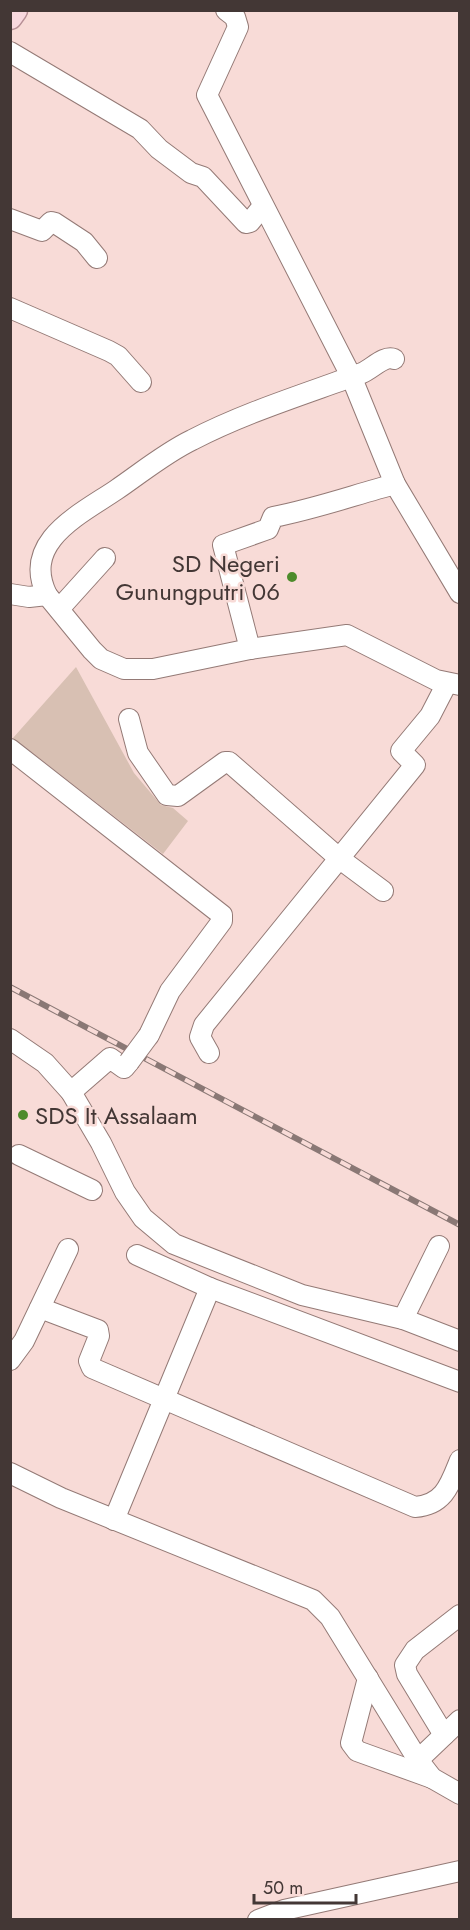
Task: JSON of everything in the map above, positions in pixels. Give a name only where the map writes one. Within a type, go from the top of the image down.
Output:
[{"type":"main road","points":[[10,17],[15,10]]},
{"type":"street","points":[[226,10],[235,18],[238,27],[207,95],[351,376],[395,484],[459,593]]},
{"type":"street","points":[[10,52],[140,129],[159,149],[191,173],[203,177],[246,223],[250,222],[263,206]]},
{"type":"street","points":[[10,219],[42,231],[51,222],[55,223],[84,242],[97,258]]},
{"type":"street","points":[[10,308],[118,356],[141,382]]},
{"type":"street","points":[[209,1053],[200,1037],[204,1025],[415,765],[401,751],[453,685],[347,635],[250,649],[153,669],[124,669],[96,655],[53,602],[38,570],[41,558],[47,544],[67,522],[193,439],[365,372],[388,358],[394,359]]},
{"type":"street","points":[[250,649],[223,545],[268,529],[273,517],[321,507],[353,495],[395,484]]},
{"type":"street","points":[[53,602],[105,558]]},
{"type":"street","points":[[10,594],[53,602]]},
{"type":"street","points":[[129,719],[138,753],[167,795],[178,796],[225,762],[230,762],[339,859],[382,891]]},
{"type":"street","points":[[10,748],[222,915],[222,921],[170,992],[149,1035],[124,1068],[110,1058],[71,1092]]},
{"type":"street","points":[[10,1039],[45,1063],[71,1092],[101,1143],[125,1192],[143,1218],[174,1244],[302,1294],[402,1319],[459,1341]]},
{"type":"street","points":[[13,1159],[92,1190]]},
{"type":"street","points":[[402,1319],[439,1246]]},
{"type":"street","points":[[10,1360],[24,1341],[68,1249]]},
{"type":"street","points":[[137,1255],[210,1288],[459,1382]]},
{"type":"street","points":[[114,1520],[210,1288]]},
{"type":"street","points":[[40,1308],[98,1330],[99,1336],[89,1358],[92,1368],[415,1507],[432,1504],[441,1498],[448,1489],[459,1460]]},
{"type":"street","points":[[10,1473],[114,1520],[313,1600],[330,1617],[418,1760],[432,1778]]},
{"type":"street","points":[[418,1760],[454,1728],[407,1674],[405,1665],[415,1650],[459,1615]]},
{"type":"street","points":[[368,1678],[351,1743],[352,1747],[432,1778],[459,1794]]},
{"type":"street","points":[[258,1920],[284,1911],[459,1871]]},
{"type":"building","points":[[76,667],[134,773],[161,805],[173,808],[188,821],[163,854],[13,738]]},
{"type":"railway","points":[[10,987],[460,1225]]},
{"type":"place","name":"SD Negeri Gunungputri 06","points":[[292,577]]},
{"type":"place","name":"SDS It Assalaam","points":[[23,1115]]}]
